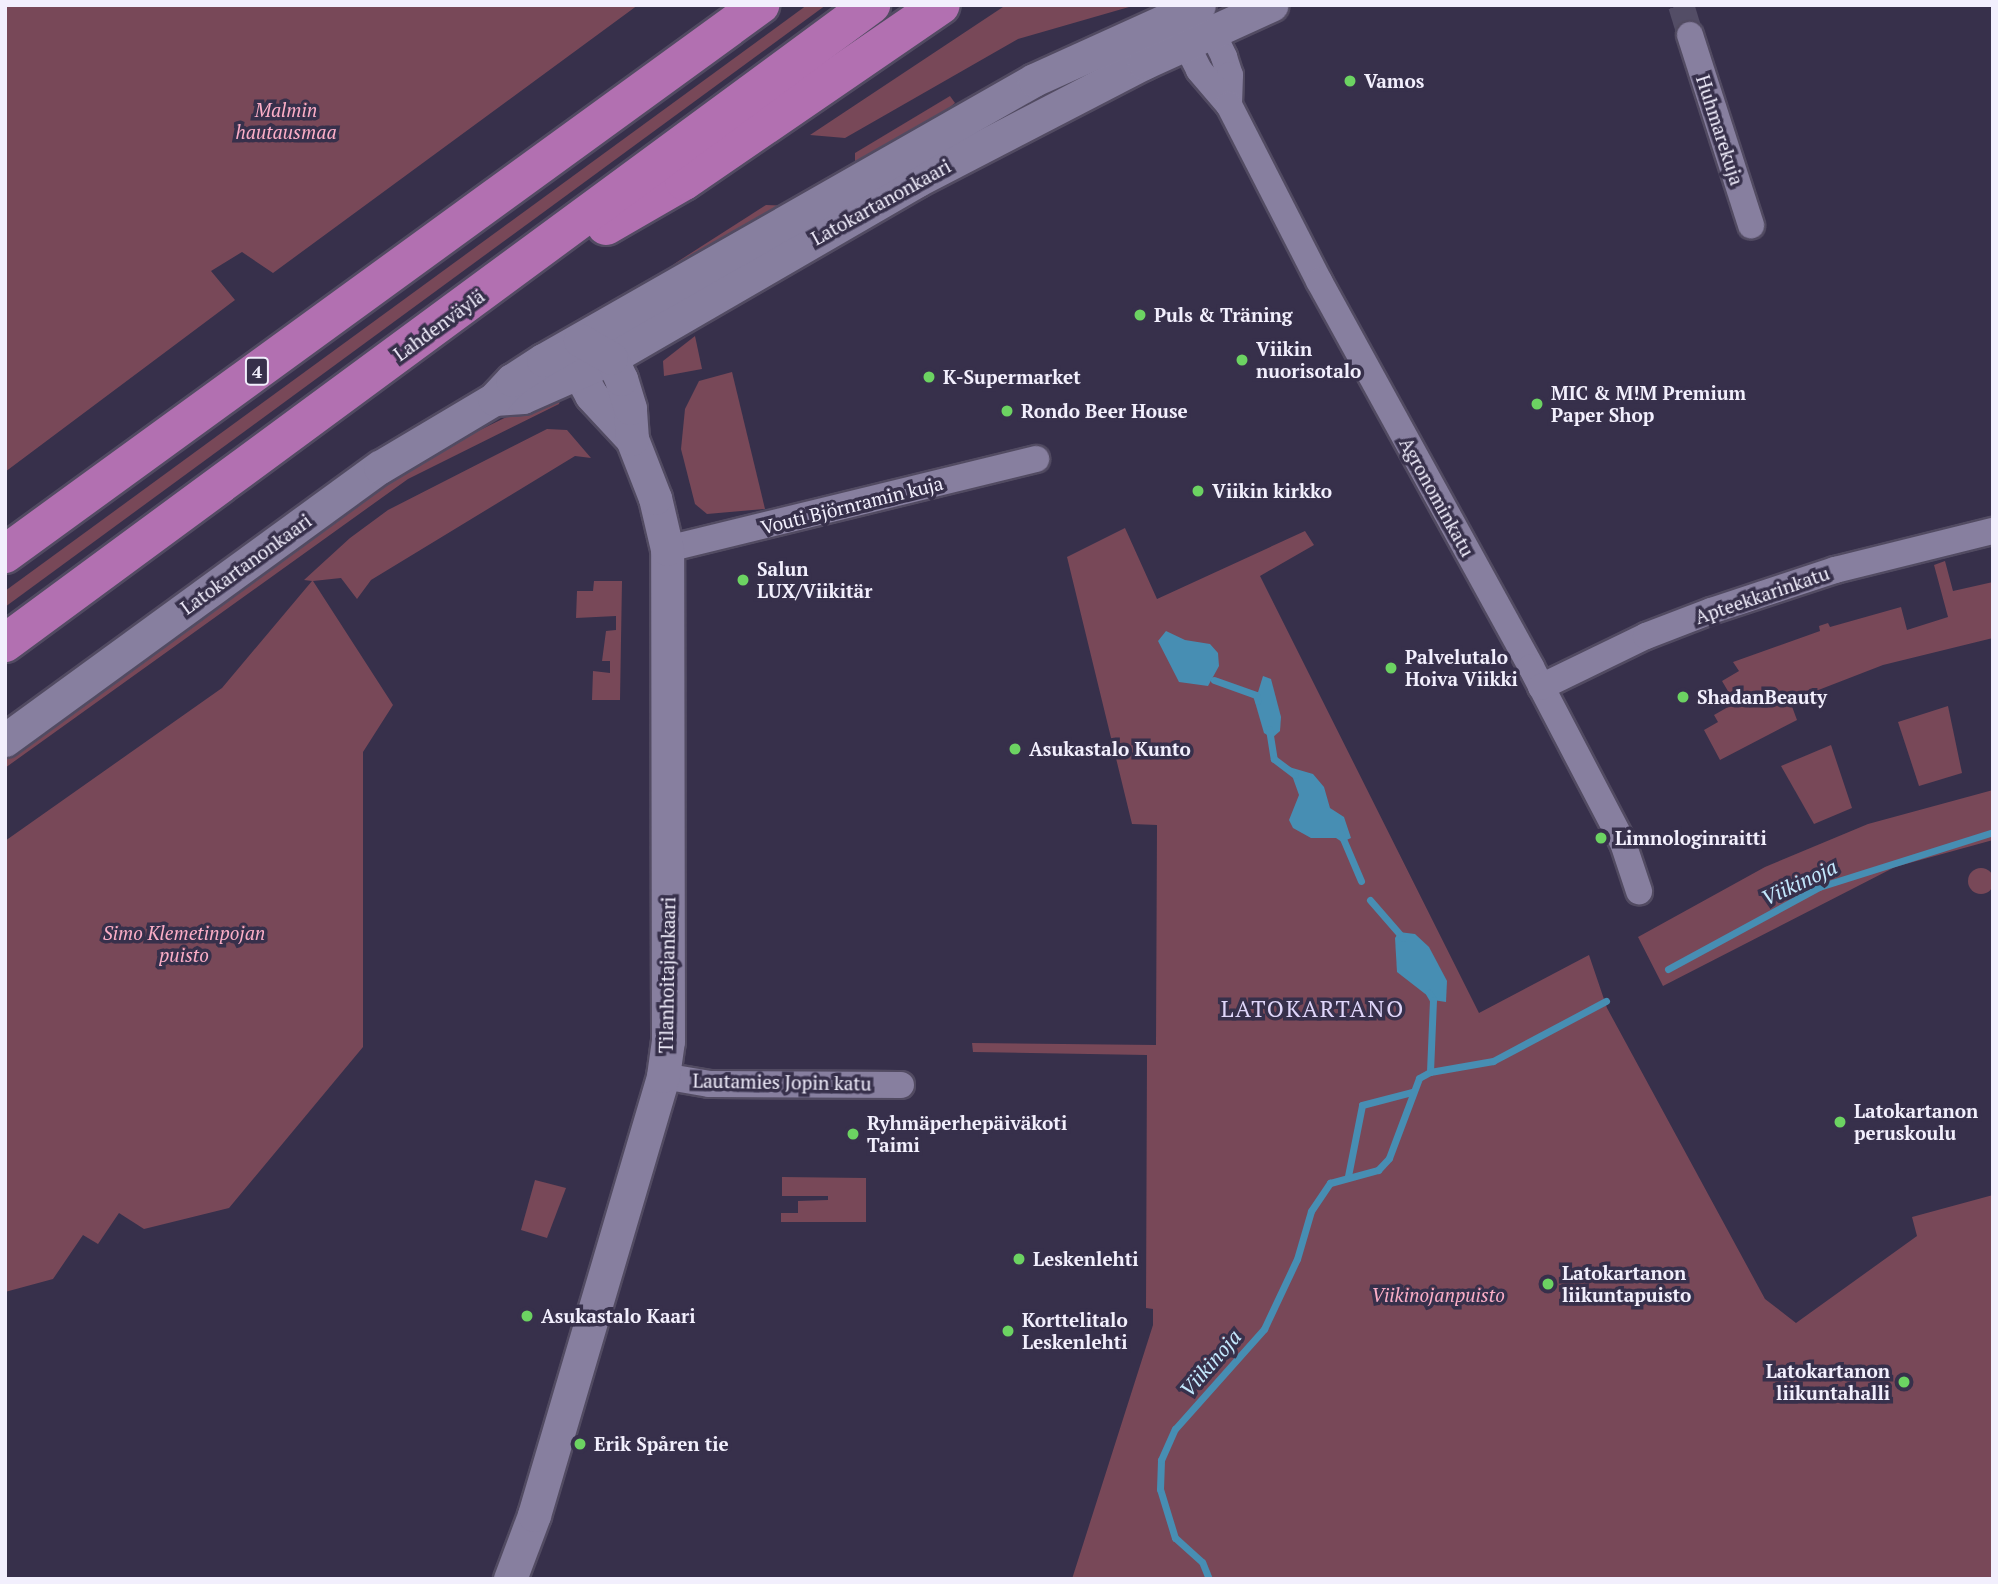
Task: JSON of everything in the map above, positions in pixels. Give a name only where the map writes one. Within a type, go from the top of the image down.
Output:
[{"type":"highway","name":"4","points":[[5,554],[760,5]]},
{"type":"highway","name":"Lahdenväylä","points":[[5,643],[871,5]]},
{"type":"highway","points":[[464,307],[684,181],[941,5]]},
{"type":"street","name":"Latokartanonkaari","points":[[5,740],[380,467],[494,399],[512,380],[580,340],[1034,80],[1195,19],[1271,5]]},
{"type":"street","name":"Latokartanonkaari","points":[[494,399],[523,397],[611,358],[1195,19]]},
{"type":"street","name":"Agronominkatu","points":[[1195,19],[1208,84],[1229,105],[1319,281],[1541,687],[1623,844],[1639,891]]},
{"type":"street","name":"Huhmarekuja","points":[[1690,35],[1751,225]]},
{"type":"street","points":[[579,373],[580,340],[611,358]]},
{"type":"street","name":"Tilanhoitajankaari","points":[[510,1579],[534,1515],[663,1076],[668,1041],[667,549],[655,498],[632,439],[630,408],[611,358]]},
{"type":"street","name":"Tilanhoitajankaari","points":[[579,373],[610,419],[632,439]]},
{"type":"street","name":"Vouti Björnramin kuja","points":[[667,549],[1036,459]]},
{"type":"street","name":"Apteekkarinkatu","points":[[1541,687],[1646,636],[1711,611],[1835,570],[1993,531]]},
{"type":"street","name":"Lautamies Jopin katu","points":[[663,1076],[710,1084],[901,1085]]},
{"type":"green space","name":"Malmin hautausmaa","points":[[5,5],[638,5],[273,273],[242,252],[211,271],[235,300],[5,472]]},
{"type":"green space","points":[[807,5],[826,5],[5,607],[5,591]]},
{"type":"green space","points":[[1006,5],[1136,5],[1018,39],[845,138],[810,135]]},
{"type":"green space","points":[[950,96],[955,103],[918,133],[855,171],[855,153]]},
{"type":"green space","points":[[766,205],[794,206],[634,293],[677,262]]},
{"type":"green space","points":[[695,336],[702,369],[664,376],[663,361]]},
{"type":"green space","points":[[732,372],[765,509],[707,514],[695,504],[681,449],[685,409],[699,381]]},
{"type":"green space","points":[[561,397],[559,404],[408,479],[5,768],[5,756],[275,558],[425,457],[539,401]]},
{"type":"green space","name":"Simo Klemetinpojan puisto","points":[[547,429],[567,430],[591,458],[575,456],[371,580],[357,599],[341,578],[313,581],[393,705],[363,752],[363,1047],[229,1208],[144,1229],[119,1213],[98,1244],[83,1235],[53,1279],[5,1292],[5,841],[222,688],[312,581],[304,580],[350,538],[388,510]]},
{"type":"green space","name":"Viikinojanpuisto","points":[[1125,528],[1157,599],[1305,531],[1314,545],[1260,576],[1479,1013],[1589,955],[1607,1008],[1765,1299],[1796,1323],[1917,1236],[1912,1217],[1993,1195],[1993,1579],[1072,1579],[1153,1325],[1153,1309],[1146,1308],[1147,1055],[973,1052],[972,1043],[1156,1045],[1157,825],[1132,824],[1067,557]]},
{"type":"green space","points":[[1945,561],[1953,591],[1993,582],[1993,638],[1883,665],[1790,701],[1797,720],[1720,760],[1704,730],[1718,722],[1714,715],[1735,703],[1722,681],[1739,671],[1733,662],[1820,631],[1819,626],[1828,623],[1830,627],[1901,607],[1907,630],[1948,617],[1934,565]]},
{"type":"green space","points":[[594,581],[622,581],[620,700],[592,700],[593,671],[610,673],[610,661],[602,661],[606,631],[616,630],[616,616],[576,618],[577,591],[593,591]]},
{"type":"green space","points":[[1948,706],[1962,773],[1919,786],[1898,722]]},
{"type":"green space","points":[[1831,745],[1852,808],[1814,824],[1781,766]]},
{"type":"green space","points":[[1993,790],[1993,840],[1895,867],[1663,986],[1638,937],[1765,867],[1868,824]]},
{"type":"green space","points":[[1981,868],[1990,872],[1994,881],[1990,890],[1981,894],[1972,890],[1968,881],[1972,872]]},
{"type":"green space","points":[[782,1177],[866,1178],[866,1222],[781,1222],[781,1213],[798,1213],[798,1201],[828,1200],[828,1196],[782,1196]]},
{"type":"green space","points":[[535,1180],[566,1188],[547,1238],[521,1230]]},
{"type":"water","points":[[1166,631],[1185,640],[1210,644],[1218,653],[1219,666],[1208,686],[1179,682],[1158,641]]},
{"type":"water","points":[[1263,676],[1271,679],[1281,717],[1280,731],[1272,738],[1264,733],[1255,702]]},
{"type":"water","points":[[1289,767],[1313,774],[1324,787],[1330,808],[1344,817],[1351,838],[1342,842],[1336,838],[1311,838],[1293,828],[1289,820],[1299,795]]},
{"type":"water","points":[[1399,932],[1415,934],[1429,947],[1447,981],[1446,1002],[1433,1000],[1397,972],[1395,938]]},
{"type":"waterway","points":[[1214,680],[1256,695],[1258,701]]},
{"type":"waterway","points":[[1269,729],[1274,759],[1295,775]]},
{"type":"waterway","name":"Viikinoja","points":[[1668,969],[1819,887],[1993,832]]},
{"type":"waterway","points":[[1341,834],[1361,881]]},
{"type":"waterway","points":[[1370,900],[1403,938]]},
{"type":"waterway","points":[[1429,993],[1433,1000],[1430,1072]]},
{"type":"waterway","name":"Viikinoja","points":[[1209,1579],[1202,1562],[1175,1538],[1160,1489],[1161,1460],[1175,1429],[1264,1329],[1297,1259],[1311,1211],[1330,1183],[1378,1170],[1389,1158],[1419,1078],[1430,1072],[1493,1061],[1606,1001]]},
{"type":"waterway","name":"Viikinoja","points":[[1348,1176],[1362,1105],[1412,1092]]},
{"type":"tunnel","points":[[1681,5],[1690,35]]},
{"type":"place","name":"Vamos","points":[[1350,81]]},
{"type":"place","name":"Puls & Träning","points":[[1140,315]]},
{"type":"place","name":"Viikin nuorisotalo","points":[[1242,360]]},
{"type":"place","name":"K-Supermarket","points":[[929,377]]},
{"type":"place","name":"MIC & M!M Premium Paper Shop","points":[[1537,404]]},
{"type":"place","name":"Rondo Beer House","points":[[1007,411]]},
{"type":"place","name":"Viikin kirkko","points":[[1198,491]]},
{"type":"place","name":"Salun LUX/Viikitär","points":[[743,580]]},
{"type":"place","name":"Palvelutalo Hoiva Viikki","points":[[1391,668]]},
{"type":"place","name":"ShadanBeauty","points":[[1683,697]]},
{"type":"place","name":"Asukastalo Kunto","points":[[1015,749]]},
{"type":"place","name":"Limnologinraitti","points":[[1601,838]]},
{"type":"place","name":"Latokartanon peruskoulu","points":[[1840,1122]]},
{"type":"place","name":"Ryhmäperhepäiväkoti Taimi","points":[[853,1134]]},
{"type":"place","name":"Leskenlehti","points":[[1019,1259]]},
{"type":"place","name":"Latokartanon liikuntapuisto","points":[[1548,1284]]},
{"type":"place","name":"Asukastalo Kaari","points":[[527,1316]]},
{"type":"place","name":"Korttelitalo Leskenlehti","points":[[1008,1331]]},
{"type":"place","name":"Latokartanon liikuntahalli","points":[[1904,1382]]},
{"type":"place","name":"Erik Spåren tie","points":[[580,1444]]},
{"type":"district","name":"LATOKARTANO","points":[[1313,1009]]}]
